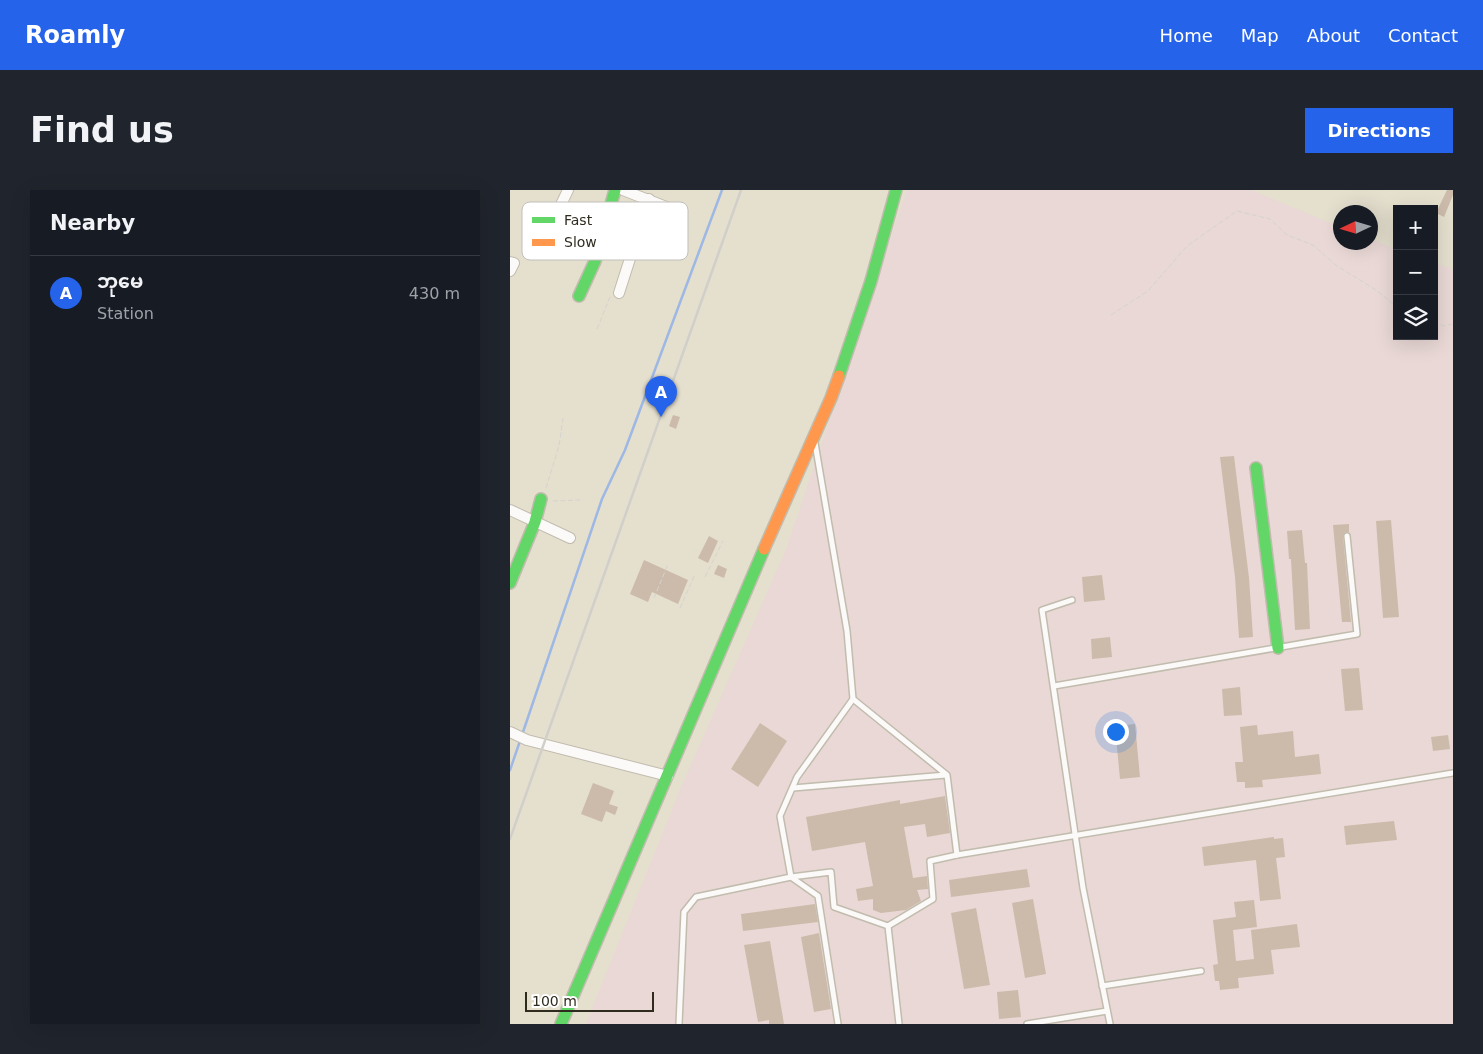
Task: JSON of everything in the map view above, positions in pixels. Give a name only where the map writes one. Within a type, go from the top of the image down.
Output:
[{"type":"street","points":[[562,202],[568,190]]},
{"type":"street","points":[[623,190],[656,202]]},
{"type":"street","points":[[561,1024],[745,592],[831,398],[871,281],[896,190]]},
{"type":"street","points":[[579,296],[595,260]]},
{"type":"street","points":[[619,293],[630,260]]},
{"type":"street","points":[[1256,468],[1278,648]]},
{"type":"street","points":[[510,583],[535,522],[542,499]]},
{"type":"street","points":[[510,510],[570,538]]},
{"type":"street","points":[[512,733],[527,740],[668,776]]},
{"type":"lane","points":[[814,438],[847,631],[853,699],[797,777],[780,816],[791,877],[818,896],[838,1024]]},
{"type":"lane","points":[[1054,686],[1357,634],[1347,536]]},
{"type":"lane","points":[[1072,600],[1042,610],[1076,835],[1110,1024]]},
{"type":"lane","points":[[853,699],[947,774],[957,855]]},
{"type":"lane","points":[[679,1024],[684,912],[696,897],[791,877],[831,872],[834,907],[888,926],[934,899],[930,861],[1453,773]]},
{"type":"lane","points":[[793,788],[947,774]]},
{"type":"lane","points":[[888,926],[899,1024]]},
{"type":"lane","points":[[1102,986],[1201,971]]},
{"type":"lane","points":[[1027,1024],[1107,1011]]},
{"type":"path","points":[[1111,315],[1148,291],[1187,246],[1237,211],[1270,219],[1286,235],[1313,245],[1337,266],[1393,303]]},
{"type":"path","points":[[597,329],[611,295],[619,293]]},
{"type":"path","points":[[1438,323],[1443,326],[1453,324]]},
{"type":"path","points":[[563,418],[559,446],[542,499],[580,500]]},
{"type":"path","points":[[706,578],[723,541]]},
{"type":"path","points":[[654,598],[668,564]]},
{"type":"path","points":[[680,608],[695,574]]},
{"type":"shaded area","points":[[907,190],[1251,190],[1333,224],[1333,250],[1378,250],[1378,242],[1393,248],[1393,340],[1438,340],[1438,264],[1453,269],[1453,1024],[586,1024],[680,790],[786,550]]},
{"type":"building","points":[[1447,190],[1453,190],[1453,195],[1444,217],[1438,214],[1438,209]]},
{"type":"building","points":[[673,415],[680,417],[676,429],[669,426]]},
{"type":"building","points":[[1234,456],[1249,578],[1253,637],[1239,638],[1235,577],[1220,457]]},
{"type":"building","points":[[1391,520],[1399,617],[1383,618],[1376,521]]},
{"type":"building","points":[[1349,524],[1349,532],[1345,532],[1343,536],[1351,622],[1342,622],[1333,525]]},
{"type":"building","points":[[1302,530],[1305,563],[1307,563],[1310,629],[1295,630],[1291,559],[1289,559],[1287,531]]},
{"type":"building","points":[[709,536],[718,541],[708,563],[698,558]]},
{"type":"building","points":[[644,560],[688,580],[678,604],[652,592],[648,602],[630,594]]},
{"type":"building","points":[[718,565],[727,569],[724,578],[714,574]]},
{"type":"building","points":[[1102,575],[1105,600],[1084,602],[1082,577]]},
{"type":"building","points":[[1110,637],[1112,657],[1092,659],[1091,639]]},
{"type":"building","points":[[1359,668],[1363,710],[1345,711],[1341,669]]},
{"type":"building","points":[[1240,687],[1242,715],[1224,716],[1222,689]]},
{"type":"building","points":[[760,723],[787,741],[758,787],[731,769]]},
{"type":"building","points":[[1135,724],[1140,777],[1120,779],[1115,726]]},
{"type":"building","points":[[1257,725],[1258,735],[1293,731],[1295,757],[1319,754],[1321,774],[1262,780],[1263,787],[1245,788],[1245,782],[1237,782],[1235,762],[1243,762],[1240,727]]},
{"type":"building","points":[[1448,735],[1450,749],[1433,751],[1431,737]]},
{"type":"building","points":[[593,783],[614,791],[609,804],[618,807],[615,815],[606,811],[602,822],[581,814]]},
{"type":"building","points":[[945,796],[950,833],[927,837],[925,824],[904,827],[913,878],[927,876],[928,889],[917,890],[921,901],[906,910],[881,913],[873,910],[873,899],[858,901],[856,889],[873,886],[865,842],[812,851],[806,817],[900,800],[900,804]]},
{"type":"building","points":[[1394,821],[1397,840],[1346,845],[1344,826]]},
{"type":"building","points":[[1274,837],[1274,839],[1283,838],[1285,857],[1276,858],[1281,899],[1260,901],[1256,860],[1204,866],[1202,847]]},
{"type":"building","points":[[1027,869],[1030,887],[951,897],[949,880]]},
{"type":"building","points":[[1033,899],[1046,974],[1025,978],[1012,903]]},
{"type":"building","points":[[1254,900],[1257,927],[1233,930],[1236,961],[1254,959],[1251,930],[1297,924],[1300,947],[1271,950],[1274,974],[1238,978],[1239,988],[1220,990],[1219,981],[1215,981],[1213,965],[1218,964],[1213,920],[1236,917],[1234,902]]},
{"type":"building","points":[[815,904],[818,922],[743,931],[741,914]]},
{"type":"building","points":[[976,908],[990,985],[964,989],[951,913]]},
{"type":"building","points":[[819,933],[831,1009],[814,1012],[801,937]]},
{"type":"building","points":[[770,941],[784,1024],[769,1024],[769,1020],[758,1022],[744,945]]},
{"type":"building","points":[[1018,990],[1021,1017],[999,1019],[997,992]]},
{"type":"waterway","points":[[522,735],[602,499],[625,450],[722,190]]},
{"type":"waterway","points":[[510,770],[520,741]]},
{"type":"railway","points":[[510,839],[741,190]]},
{"type":"traffic: fast","points":[[612,202],[615,190]]},
{"type":"traffic: fast","points":[[839,376],[871,281],[896,190]]},
{"type":"traffic: fast","points":[[579,296],[595,260]]},
{"type":"traffic: fast","points":[[1256,468],[1278,648]]},
{"type":"traffic: fast","points":[[510,583],[535,522],[541,499]]},
{"type":"traffic: fast","points":[[561,1024],[764,549]]},
{"type":"traffic: slow","points":[[764,549],[839,376]]},
{"type":"place","name":"ဘုမေ","points":[[661,417]]}]
